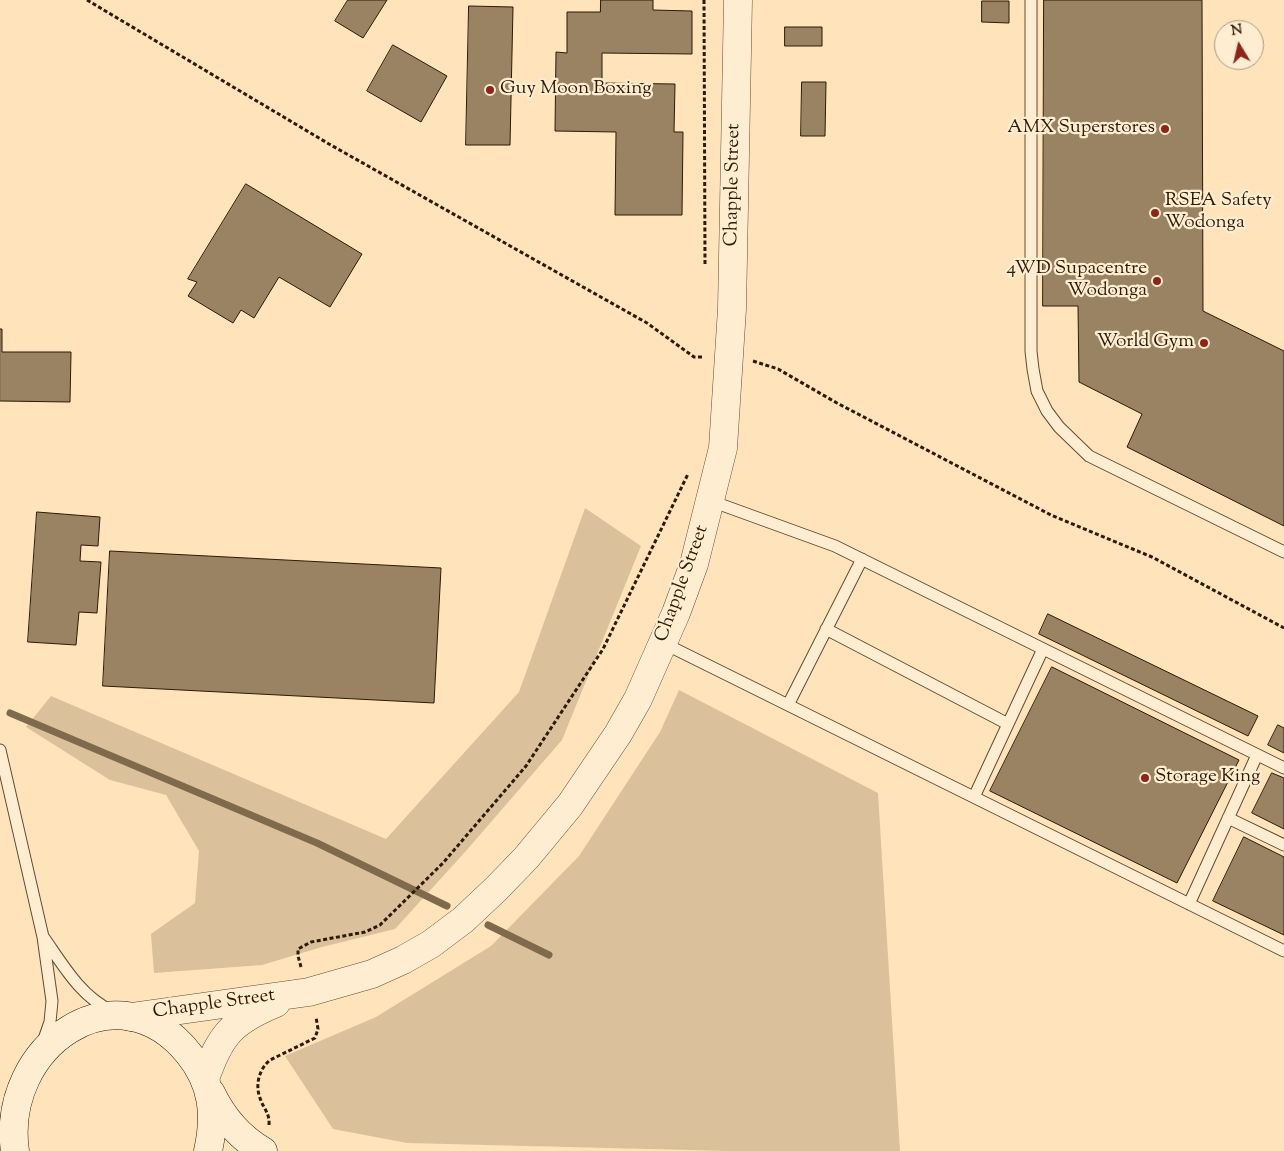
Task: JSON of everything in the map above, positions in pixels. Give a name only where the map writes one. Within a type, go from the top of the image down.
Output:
[{"type":"street","name":"Chapple Street","points":[[30,1060],[58,1033],[80,1022],[100,1017],[127,1016],[298,994],[350,981],[403,960],[432,944],[447,933],[496,889],[546,835],[586,784],[638,699],[662,644],[694,564],[723,448],[717,358],[738,0]]},
{"type":"street","name":"Chapple Street","points":[[206,1082],[215,1052],[229,1031],[258,1011],[298,994]]},
{"type":"street","points":[[127,1016],[157,1026],[169,1034],[187,1052],[206,1082],[220,1110],[232,1126],[263,1151]]},
{"type":"street","points":[[0,1081],[30,1060]]},
{"type":"street","points":[[15,1151],[11,1130],[11,1112],[15,1091],[30,1060]]},
{"type":"street","points":[[206,1082],[211,1105],[212,1126],[208,1151]]},
{"type":"lane","points":[[1031,0],[1032,369],[1037,391],[1059,426],[1089,456],[1284,552]]},
{"type":"lane","points":[[711,500],[835,546],[1284,768]]},
{"type":"lane","points":[[788,706],[862,559]]},
{"type":"lane","points":[[826,629],[1008,724]]},
{"type":"lane","points":[[662,644],[1284,951]]},
{"type":"lane","points":[[974,797],[1043,649]]},
{"type":"lane","points":[[0,750],[43,936],[52,1001],[47,1034],[30,1060]]},
{"type":"lane","points":[[1189,904],[1258,755]]},
{"type":"lane","points":[[1228,818],[1284,845]]},
{"type":"lane","points":[[43,936],[85,992],[98,1004],[127,1016]]},
{"type":"path","points":[[88,0],[329,144],[647,322],[694,357],[756,362],[778,368],[837,403],[1051,515],[1152,557],[1284,628]]},
{"type":"path","points":[[704,0],[705,269]]},
{"type":"path","points":[[704,348],[717,358]]},
{"type":"path","points":[[704,366],[717,358]]},
{"type":"path","points":[[403,904],[443,863],[526,766],[603,649],[690,470]]},
{"type":"shaded area","points":[[585,508],[641,546],[562,740],[395,929],[322,947],[262,965],[154,973],[151,934],[195,903],[199,851],[166,795],[110,780],[26,727],[51,696],[386,839],[519,692]]},
{"type":"shaded area","points":[[679,690],[878,793],[900,1151],[729,1151],[407,1143],[333,1129],[285,1056],[376,1017],[491,946],[579,856],[660,732]]},
{"type":"building","points":[[348,0],[387,0],[363,38],[335,21]]},
{"type":"building","points":[[601,0],[653,0],[653,10],[692,11],[692,54],[602,53],[602,83],[675,84],[674,132],[683,132],[682,215],[615,215],[616,132],[555,131],[556,52],[567,53],[567,12],[600,12]]},
{"type":"building","points":[[1044,0],[1202,0],[1203,311],[1284,351],[1284,526],[1127,447],[1142,414],[1079,382],[1078,306],[1043,306]]},
{"type":"building","points":[[982,1],[1009,1],[1009,23],[982,22]]},
{"type":"building","points":[[469,6],[513,7],[510,145],[466,145]]},
{"type":"building","points":[[785,27],[822,27],[822,46],[785,46]]},
{"type":"building","points":[[393,45],[447,76],[421,122],[367,91]]},
{"type":"building","points":[[802,82],[826,82],[825,136],[801,136]]},
{"type":"building","points":[[246,184],[362,254],[330,307],[279,277],[254,318],[241,310],[233,323],[188,296],[197,282],[188,279]]},
{"type":"building","points":[[0,329],[2,329],[2,352],[71,352],[70,402],[0,401]]},
{"type":"building","points":[[37,512],[100,517],[98,546],[81,545],[80,561],[101,562],[97,613],[79,612],[76,645],[28,642]]},
{"type":"building","points":[[110,551],[441,568],[434,703],[103,686]]},
{"type":"building","points":[[1048,614],[1258,716],[1248,736],[1039,634]]},
{"type":"building","points":[[1052,667],[1239,760],[1177,883],[990,791]]},
{"type":"building","points":[[1278,725],[1284,728],[1284,753],[1268,745]]},
{"type":"building","points":[[1272,773],[1284,778],[1284,829],[1252,813]]},
{"type":"building","points":[[1244,837],[1284,857],[1284,935],[1213,901]]},
{"type":"waterway","points":[[10,713],[317,843],[447,906]]},
{"type":"waterway","points":[[488,925],[549,955]]},
{"type":"place","name":"Guy Moon Boxing","points":[[490,90]]},
{"type":"place","name":"AMX Superstores","points":[[1165,129]]},
{"type":"place","name":"RSEA Safety Wodonga","points":[[1155,213]]},
{"type":"place","name":"4WD Supacentre Wodonga","points":[[1157,281]]},
{"type":"place","name":"World Gym","points":[[1204,343]]},
{"type":"place","name":"Storage King","points":[[1145,778]]}]
